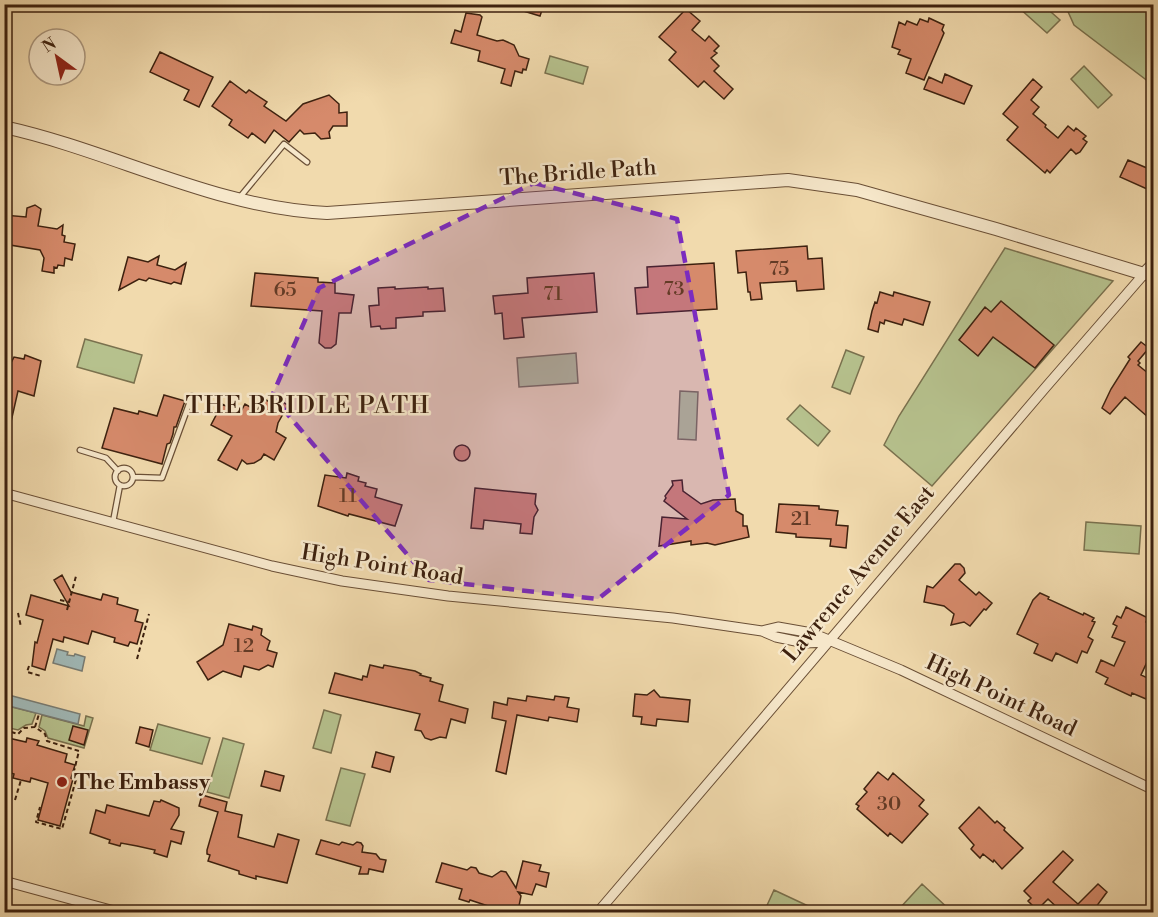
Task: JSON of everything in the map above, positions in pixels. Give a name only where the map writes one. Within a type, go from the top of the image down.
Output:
[{"type":"street","name":"The Bridle Path","points":[[4,127],[71,146],[238,200],[298,212],[327,213],[788,180],[857,190],[1149,275]]},
{"type":"street","name":"Lawrence Avenue East","points":[[598,912],[1045,388],[1149,275],[1154,264]]},
{"type":"street","name":"High Point Road","points":[[4,493],[272,566],[342,581],[448,596],[673,618],[762,631],[805,644],[829,642],[901,670],[1154,790]]},
{"type":"street","points":[[4,881],[118,912]]},
{"type":"lane","points":[[238,200],[284,144],[307,162]]},
{"type":"lane","points":[[133,477],[162,478],[192,396]]},
{"type":"lane","points":[[80,450],[106,458],[118,471]]},
{"type":"lane","points":[[118,471],[129,470],[133,477]]},
{"type":"lane","points":[[118,471],[115,479],[120,485]]},
{"type":"lane","points":[[120,485],[129,485],[133,477]]},
{"type":"lane","points":[[113,522],[120,485]]},
{"type":"path","points":[[67,610],[76,576]]},
{"type":"path","points":[[60,600],[69,602]]},
{"type":"path","points":[[18,613],[21,627]]},
{"type":"path","points":[[137,659],[149,614]]},
{"type":"path","points":[[29,666],[27,672],[41,676]]},
{"type":"path","points":[[35,727],[39,714]]},
{"type":"path","points":[[4,730],[18,734],[24,728],[35,727],[45,734],[47,741],[80,751],[74,775],[77,776],[62,829],[36,822],[40,807]]},
{"type":"path","points":[[15,800],[21,780]]},
{"type":"highlighted area","points":[[534,183],[677,219],[729,495],[598,599],[429,580],[272,396],[319,288]]},
{"type":"green space","points":[[1021,4],[1043,5],[1060,20],[1047,33],[1018,7]]},
{"type":"green space","points":[[1065,5],[1153,5],[1153,85],[1074,25]]},
{"type":"green space","points":[[550,56],[588,67],[583,84],[545,73]]},
{"type":"green space","points":[[1084,66],[1112,95],[1098,108],[1071,79]]},
{"type":"green space","points":[[1005,248],[1113,281],[932,486],[884,445],[899,416]]},
{"type":"green space","points":[[85,339],[142,355],[134,383],[77,367]]},
{"type":"green space","points":[[846,350],[864,357],[850,394],[832,387]]},
{"type":"green space","points":[[576,353],[578,383],[519,387],[517,358]]},
{"type":"green space","points":[[680,391],[698,392],[696,440],[678,439]]},
{"type":"green space","points":[[800,405],[830,431],[818,446],[787,419]]},
{"type":"green space","points":[[1086,522],[1141,526],[1139,554],[1084,550]]},
{"type":"green space","points":[[4,705],[36,713],[32,724],[18,730],[5,727]]},
{"type":"green space","points":[[324,710],[341,715],[331,753],[313,748]]},
{"type":"green space","points":[[42,715],[84,726],[86,716],[93,718],[84,748],[48,738],[45,731],[39,727]]},
{"type":"green space","points":[[158,724],[210,738],[202,764],[150,750]]},
{"type":"green space","points":[[223,738],[244,744],[229,798],[207,792]]},
{"type":"green space","points":[[341,768],[365,774],[350,826],[326,820]]},
{"type":"green space","points":[[922,884],[952,912],[905,912],[900,908]]},
{"type":"green space","points":[[774,890],[821,912],[764,912]]},
{"type":"water","points":[[57,649],[68,652],[67,655],[74,656],[75,654],[85,657],[82,671],[53,663]]},
{"type":"water","points":[[5,694],[80,714],[78,724],[5,705]]},
{"type":"building","points":[[510,4],[544,4],[540,16],[510,7]]},
{"type":"building","points":[[686,9],[700,21],[692,30],[705,41],[709,36],[719,46],[714,51],[717,53],[711,58],[719,66],[714,71],[733,89],[724,99],[704,81],[698,87],[669,60],[676,52],[659,37]]},
{"type":"building","points":[[466,13],[482,17],[477,35],[497,41],[503,40],[514,45],[519,56],[529,59],[526,70],[523,69],[522,73],[515,71],[511,86],[501,83],[505,69],[478,61],[480,51],[451,43],[455,30],[461,32]]},
{"type":"building","points":[[929,18],[944,25],[942,30],[944,33],[924,80],[906,73],[911,59],[898,54],[900,50],[892,47],[899,22],[905,25],[907,21],[917,25],[920,19],[928,22]]},
{"type":"building","points":[[160,52],[213,77],[199,107],[184,100],[189,90],[150,72]]},
{"type":"building","points":[[945,74],[972,86],[964,104],[924,89],[929,77],[942,83]]},
{"type":"building","points":[[1033,79],[1042,87],[1031,100],[1039,107],[1033,114],[1046,125],[1045,127],[1058,138],[1068,126],[1074,131],[1076,128],[1086,136],[1083,139],[1087,142],[1080,152],[1076,154],[1071,149],[1050,173],[1047,170],[1045,173],[1007,140],[1018,127],[1003,114]]},
{"type":"building","points":[[230,81],[246,93],[249,90],[267,102],[264,106],[286,121],[303,104],[329,95],[339,104],[339,113],[347,112],[347,126],[333,126],[329,132],[330,138],[321,139],[315,133],[304,134],[300,130],[289,142],[274,130],[265,143],[252,133],[248,138],[229,125],[232,120],[212,106]]},
{"type":"building","points":[[1128,160],[1154,171],[1147,189],[1120,177]]},
{"type":"building","points":[[35,205],[41,209],[38,226],[57,229],[63,225],[64,242],[75,244],[72,260],[65,258],[64,266],[54,267],[54,273],[42,271],[44,258],[40,250],[4,244],[4,215],[26,217],[27,208]]},
{"type":"building","points":[[807,246],[808,259],[822,258],[824,289],[797,291],[796,281],[760,283],[762,299],[751,300],[746,272],[738,273],[736,251]]},
{"type":"building","points":[[159,256],[157,265],[175,270],[186,263],[181,284],[174,282],[171,284],[149,278],[146,281],[139,279],[119,290],[128,257],[148,262]]},
{"type":"building","points":[[714,263],[717,309],[637,314],[635,288],[648,287],[647,267]]},
{"type":"building","points":[[255,273],[318,278],[318,282],[335,283],[335,293],[354,295],[351,313],[339,313],[336,344],[331,348],[325,348],[319,343],[322,311],[251,306]]},
{"type":"building","points":[[594,273],[597,312],[522,318],[524,337],[504,339],[502,313],[495,314],[493,296],[528,293],[527,278]]},
{"type":"building","points":[[395,287],[395,289],[443,288],[445,311],[423,312],[423,316],[396,318],[396,328],[371,327],[369,306],[379,305],[378,288]]},
{"type":"building","points":[[880,292],[893,296],[894,292],[930,302],[923,325],[904,319],[902,325],[885,320],[884,324],[880,322],[878,332],[868,329]]},
{"type":"building","points":[[1001,301],[1054,345],[1035,368],[993,337],[978,356],[959,340],[985,307],[991,312]]},
{"type":"building","points":[[1141,342],[1149,348],[1138,361],[1140,363],[1138,365],[1154,378],[1154,412],[1149,418],[1125,397],[1110,414],[1102,408],[1130,359],[1128,357]]},
{"type":"building","points":[[25,355],[41,361],[34,396],[18,391],[8,435],[4,435],[4,372],[6,373],[14,357],[24,359]]},
{"type":"building","points":[[164,395],[185,401],[170,443],[167,444],[162,464],[102,448],[114,408],[157,416]]},
{"type":"building","points":[[263,398],[276,406],[279,400],[288,405],[278,423],[276,432],[286,438],[274,460],[264,454],[254,463],[247,464],[242,460],[237,470],[218,460],[232,436],[211,425],[222,404],[240,413],[245,404],[257,411]]},
{"type":"building","points":[[462,445],[468,447],[470,453],[468,459],[462,461],[456,459],[454,453],[456,447]]},
{"type":"building","points":[[347,473],[359,477],[358,481],[366,483],[365,486],[377,489],[375,497],[402,505],[395,526],[349,514],[348,516],[318,506],[325,475],[346,478]]},
{"type":"building","points":[[682,480],[683,491],[701,504],[713,500],[735,499],[736,511],[743,515],[743,526],[747,526],[749,537],[715,545],[707,543],[691,545],[691,541],[659,546],[662,517],[687,519],[664,501],[673,485],[672,481]]},
{"type":"building","points":[[475,488],[536,494],[535,504],[538,510],[534,517],[532,534],[520,533],[521,524],[484,520],[483,529],[471,528]]},
{"type":"building","points":[[779,504],[819,506],[819,509],[838,511],[836,525],[848,526],[846,548],[830,546],[831,539],[796,537],[796,534],[776,532]]},
{"type":"building","points":[[955,564],[960,564],[964,568],[965,573],[959,580],[976,595],[979,592],[992,603],[970,626],[964,622],[951,625],[954,614],[944,606],[924,602],[927,586],[933,588]]},
{"type":"building","points":[[62,575],[71,592],[101,600],[103,594],[118,598],[117,604],[138,610],[135,621],[143,623],[137,644],[130,642],[128,646],[114,642],[115,638],[92,631],[88,644],[64,637],[63,642],[53,639],[45,670],[32,666],[35,642],[37,643],[43,620],[26,615],[31,595],[69,606],[54,580]]},
{"type":"building","points":[[1040,593],[1049,597],[1048,599],[1094,618],[1092,621],[1095,622],[1088,637],[1093,640],[1087,653],[1082,651],[1077,663],[1056,653],[1052,661],[1034,653],[1038,644],[1017,634],[1033,600]]},
{"type":"building","points":[[1126,607],[1148,618],[1146,622],[1154,626],[1154,647],[1141,675],[1154,681],[1146,699],[1132,693],[1131,696],[1105,684],[1108,678],[1096,672],[1101,660],[1114,666],[1125,642],[1112,637],[1117,626],[1113,624],[1117,616],[1121,618]]},
{"type":"building","points":[[229,624],[252,630],[253,626],[262,629],[261,635],[270,641],[267,650],[277,653],[273,667],[268,665],[259,670],[244,666],[241,677],[223,671],[208,680],[197,662],[223,645]]},
{"type":"building","points":[[370,665],[383,668],[384,665],[415,671],[431,678],[430,681],[443,685],[439,701],[468,709],[465,723],[451,719],[446,738],[431,740],[425,738],[421,731],[415,730],[420,714],[329,693],[335,673],[362,680],[363,676],[367,677]]},
{"type":"building","points":[[654,690],[660,697],[690,700],[688,722],[657,719],[656,726],[641,724],[642,717],[633,716],[635,694],[647,695]]},
{"type":"building","points":[[527,696],[554,700],[555,696],[569,698],[567,707],[579,709],[577,722],[549,717],[548,721],[517,715],[506,774],[496,771],[506,721],[492,718],[494,702],[507,705],[508,698],[526,701]]},
{"type":"building","points":[[73,726],[88,730],[84,745],[69,740]]},
{"type":"building","points":[[140,727],[153,730],[149,747],[136,743]]},
{"type":"building","name":"The Embassy","points":[[4,737],[26,742],[27,738],[39,741],[37,745],[67,754],[65,762],[75,765],[60,826],[38,820],[48,783],[31,778],[30,782],[13,778],[14,774],[4,771]]},
{"type":"building","points":[[376,752],[394,757],[390,772],[372,767]]},
{"type":"building","points":[[265,771],[284,776],[280,791],[261,786]]},
{"type":"building","points":[[878,772],[888,780],[893,773],[924,800],[919,806],[928,814],[902,843],[890,833],[888,836],[857,809],[859,806],[856,804],[867,792],[864,789]]},
{"type":"building","points":[[202,795],[227,802],[225,811],[242,815],[238,837],[274,847],[278,834],[299,840],[287,883],[256,876],[256,879],[208,861],[210,855],[207,854],[207,850],[218,812],[199,806]]},
{"type":"building","points":[[161,800],[179,808],[179,815],[171,829],[184,832],[181,844],[171,841],[167,857],[154,853],[155,850],[121,843],[120,846],[109,843],[110,840],[90,833],[96,810],[105,813],[107,805],[149,816],[154,801],[160,802]]},
{"type":"building","points":[[979,807],[995,823],[997,821],[1005,828],[1004,830],[1023,848],[1002,869],[994,860],[993,862],[983,854],[980,858],[971,849],[974,845],[959,828]]},
{"type":"building","points":[[321,840],[339,845],[342,842],[353,845],[357,842],[361,843],[362,852],[376,854],[380,859],[386,860],[383,872],[369,869],[368,874],[359,874],[361,867],[316,854]]},
{"type":"building","points":[[1063,851],[1073,860],[1053,882],[1078,904],[1098,884],[1107,892],[1096,907],[1087,912],[1062,912],[1048,899],[1037,910],[1028,901],[1031,898],[1024,891]]},
{"type":"building","points":[[523,861],[541,865],[539,871],[549,873],[546,887],[536,884],[532,895],[518,892],[521,896],[519,906],[522,912],[500,910],[470,900],[469,902],[459,899],[462,889],[436,882],[442,863],[467,870],[471,867],[476,868],[479,873],[492,877],[501,871],[506,872],[516,888]]},
{"type":"place","name":"The Embassy","points":[[62,782]]},
{"type":"district","name":"THE BRIDLE PATH","points":[[308,406]]}]
